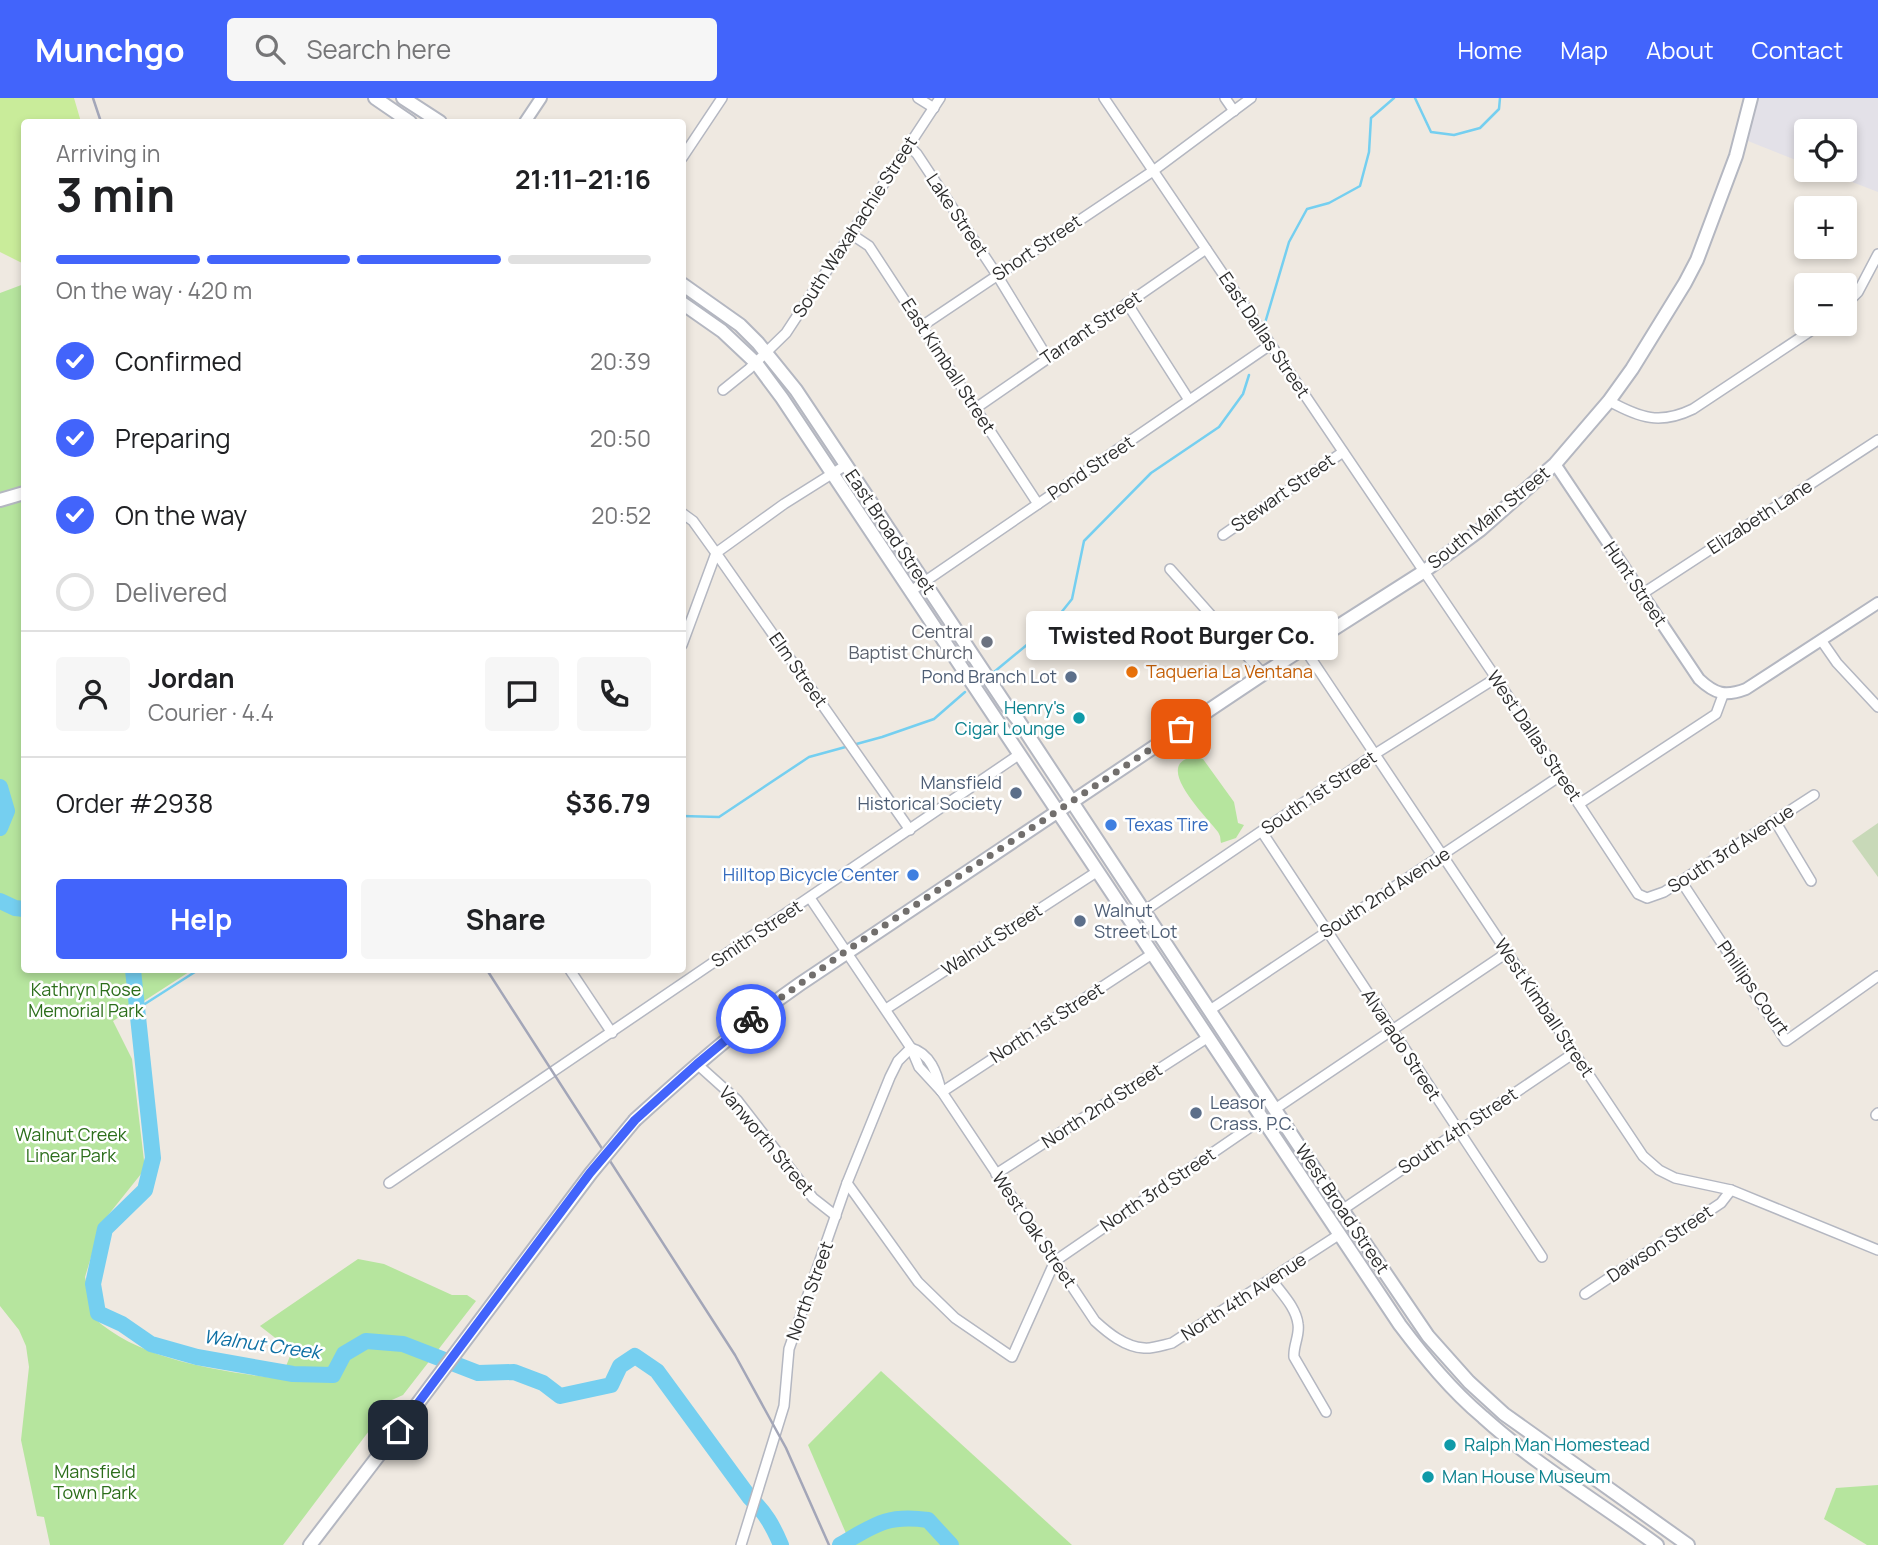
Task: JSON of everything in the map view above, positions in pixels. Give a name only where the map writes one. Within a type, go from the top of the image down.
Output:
[{"type":"main road","points":[[374,98],[406,119]]},
{"type":"main road","points":[[403,98],[435,119]]},
{"type":"main road","name":"South Main Street","points":[[310,1545],[590,1173],[635,1120],[697,1064],[753,1017],[846,951],[1263,674],[1423,572],[1480,530],[1555,464],[1609,401],[1669,312],[1698,260],[1736,156],[1751,98]]},
{"type":"main road","name":"East Broad Street","points":[[686,287],[731,318],[758,343],[796,390],[1072,802]]},
{"type":"main road","name":"East Broad Street","points":[[686,306],[716,327],[756,363],[1058,811]]},
{"type":"main road","points":[[0,500],[21,494]]},
{"type":"main road","points":[[958,661],[971,653]]},
{"type":"main road","points":[[993,713],[1006,705]]},
{"type":"main road","name":"West Broad Street","points":[[1072,802],[1412,1316],[1450,1362],[1484,1396],[1520,1426],[1688,1545]]},
{"type":"main road","name":"West Broad Street","points":[[1058,811],[1400,1325],[1433,1368],[1472,1408],[1514,1443],[1657,1545]]},
{"type":"main road","points":[[1131,920],[1144,911]]},
{"type":"main road","points":[[1262,1119],[1275,1109]]},
{"type":"main road","points":[[1340,1234],[1352,1226]]},
{"type":"main road","points":[[1472,1408],[1484,1396]]},
{"type":"main road","points":[[1602,1505],[1611,1491]]},
{"type":"street","points":[[527,119],[541,98]]},
{"type":"street","points":[[686,152],[722,98]]},
{"type":"street","points":[[918,98],[934,108]]},
{"type":"street","name":"South Waxahachie Street","points":[[723,390],[756,363],[786,333],[940,98]]},
{"type":"street","points":[[1225,98],[1234,111]]},
{"type":"street","name":"Short Street","points":[[922,326],[1153,171],[1251,98]]},
{"type":"street","name":"East Dallas Street","points":[[1107,99],[1423,572]]},
{"type":"street","name":"Lake Street","points":[[909,146],[917,154],[997,275],[1047,357]]},
{"type":"street","name":"East Kimball Street","points":[[851,234],[869,246],[1038,504]]},
{"type":"street","name":"Tarrant Street","points":[[976,408],[1206,249]]},
{"type":"street","points":[[1857,293],[1878,254]]},
{"type":"street","points":[[1127,303],[1189,400]]},
{"type":"street","points":[[1609,401],[1639,416],[1678,416],[1693,409],[1803,336]]},
{"type":"street","name":"Pond Street","points":[[911,591],[1270,345]]},
{"type":"street","name":"Elizabeth Lane","points":[[1642,594],[1878,440]]},
{"type":"street","name":"Stewart Street","points":[[1223,535],[1343,452]]},
{"type":"street","name":"Hunt Street","points":[[1555,464],[1699,679],[1710,690],[1723,695]]},
{"type":"street","points":[[686,634],[716,553],[784,504],[846,465]]},
{"type":"street","name":"Elm Street","points":[[686,516],[693,521],[716,553],[910,830]]},
{"type":"street","points":[[1170,569],[1263,674]]},
{"type":"street","name":"West Dallas Street","points":[[1423,572],[1630,883],[1638,894],[1647,898]]},
{"type":"street","points":[[1579,804],[1716,714],[1723,695],[1746,689],[1878,603]]},
{"type":"street","points":[[1821,640],[1878,707]]},
{"type":"street","name":"West Kimball Street","points":[[1304,648],[1643,1156],[1659,1170],[1675,1178],[1731,1190],[1878,1250]]},
{"type":"street","name":"South 1st Street","points":[[1144,911],[1375,754],[1496,678]]},
{"type":"street","name":"Smith Street","points":[[389,1184],[1020,754]]},
{"type":"street","name":"South 2nd Avenue","points":[[1210,1010],[1560,776]]},
{"type":"street","name":"South 3rd Avenue","points":[[1647,898],[1656,896],[1681,881],[1814,795]]},
{"type":"street","points":[[1774,821],[1811,881]]},
{"type":"street","name":"Alvarado Street","points":[[1262,832],[1542,1257]]},
{"type":"street","name":"Walnut Street","points":[[886,1009],[1098,871]]},
{"type":"street","name":"Phillips Court","points":[[1681,881],[1786,1041],[1878,976]]},
{"type":"street","name":"West Oak Street","points":[[810,898],[886,1009],[911,1048],[919,1067],[942,1092],[1095,1321],[1109,1334],[1144,1348]]},
{"type":"street","points":[[1275,1109],[1508,953]]},
{"type":"street","name":"North 1st Street","points":[[942,1092],[1152,954]]},
{"type":"street","points":[[572,973],[612,1033]]},
{"type":"street","name":"North 2nd Street","points":[[996,1174],[1207,1038]]},
{"type":"street","name":"North Street","points":[[741,1545],[784,1406],[789,1349],[847,1183],[890,1077],[898,1061],[911,1048]]},
{"type":"street","name":"South 4th Street","points":[[1342,1210],[1574,1053]]},
{"type":"street","name":"Vanworth Street","points":[[697,1064],[737,1100],[813,1198],[836,1216]]},
{"type":"street","name":"North 3rd Street","points":[[1055,1261],[1262,1119]]},
{"type":"street","points":[[847,1183],[918,1282],[955,1318],[1012,1357],[1055,1261]]},
{"type":"street","name":"Dawson Street","points":[[1585,1294],[1721,1203],[1731,1190]]},
{"type":"street","name":"North 4th Avenue","points":[[1144,1348],[1172,1343],[1340,1234]]},
{"type":"street","points":[[1272,1280],[1293,1309],[1298,1324],[1294,1357],[1326,1412]]},
{"type":"shaded area","points":[[1758,98],[1878,98],[1878,192],[1852,182],[1857,182],[1857,119],[1794,119],[1794,159],[1748,141]]},
{"type":"green space","points":[[0,98],[74,98],[80,119],[21,119],[21,262],[0,252]]},
{"type":"green space","points":[[21,285],[21,973],[187,973],[113,1021],[132,1059],[145,1169],[101,1224],[85,1277],[94,1318],[134,1345],[182,1362],[281,1379],[292,1351],[260,1326],[358,1259],[384,1264],[452,1295],[467,1295],[476,1301],[403,1395],[374,1408],[384,1411],[283,1545],[50,1545],[44,1517],[37,1516],[21,1440],[29,1367],[26,1346],[19,1330],[0,1306],[0,293]]},
{"type":"green space","points":[[1196,757],[1203,759],[1234,802],[1238,823],[1244,825],[1236,838],[1221,843],[1218,832],[1194,804],[1179,779],[1178,769],[1183,761]]},
{"type":"green space","points":[[1878,823],[1878,877],[1852,841]]},
{"type":"green space","points":[[881,1371],[1072,1545],[851,1545],[808,1445]]},
{"type":"green space","points":[[1878,1485],[1878,1545],[1867,1545],[1824,1519],[1836,1488]]},
{"type":"waterway","points":[[1265,323],[1289,242],[1307,209],[1329,203],[1360,186],[1369,152],[1371,118],[1394,98]]},
{"type":"waterway","points":[[1415,98],[1431,132],[1454,135],[1480,128],[1499,109],[1500,98]]},
{"type":"waterway","points":[[994,672],[1052,624],[1072,599],[1084,541],[1151,473],[1219,427],[1243,394],[1249,375]]},
{"type":"waterway","points":[[686,816],[719,817],[809,757],[934,719],[965,692]]},
{"type":"waterway","name":"Walnut Creek","points":[[0,787],[7,811],[0,828]]},
{"type":"waterway","name":"Walnut Creek","points":[[0,901],[21,909]]},
{"type":"waterway","name":"Walnut Creek","points":[[133,973],[153,1158],[145,1190],[105,1229],[93,1284],[98,1313],[122,1324],[151,1344],[197,1357],[293,1374],[333,1375],[344,1354],[366,1341],[403,1344],[478,1373],[514,1372],[543,1383],[560,1396],[611,1385],[620,1366],[635,1356],[657,1371],[772,1525],[781,1545]]},
{"type":"waterway","points":[[137,1009],[193,973]]},
{"type":"waterway","name":"Walnut Creek","points":[[840,1545],[881,1523],[902,1519],[928,1520],[951,1545]]},
{"type":"railway","points":[[93,98],[100,119]]},
{"type":"railway","points":[[489,973],[735,1355],[786,1448],[829,1545]]},
{"type":"way so far","points":[[751,1019],[846,951],[1181,729]]},
{"type":"place","name":"Central Baptist Church","points":[[987,642]]},
{"type":"place","name":"Taqueria La Ventana","points":[[1132,672]]},
{"type":"place","name":"Pond Branch Lot","points":[[1071,677]]},
{"type":"place","name":"Henry's Cigar Lounge","points":[[1079,718]]},
{"type":"place","name":"Twisted Root Burger Co.","points":[[1181,729]]},
{"type":"place","name":"Mansfield Historical Society","points":[[1016,793]]},
{"type":"place","name":"Texas Tire","points":[[1111,825]]},
{"type":"place","name":"Hilltop Bicycle Center","points":[[913,875]]},
{"type":"place","name":"Walnut Street Lot","points":[[1080,921]]},
{"type":"place","name":"Leasor Crass, P.C.","points":[[1196,1113]]},
{"type":"place","name":"Ralph Man Homestead","points":[[1450,1445]]},
{"type":"place","name":"Man House Museum","points":[[1428,1477]]},
{"type":"route","points":[[398,1430],[590,1173],[635,1120],[751,1019]]},
{"type":"park label","name":"Kathryn Rose Memorial Park","points":[[86,1000]]},
{"type":"park label","name":"Walnut Creek Linear Park","points":[[71,1145]]},
{"type":"park label","name":"Mansfield Town Park","points":[[95,1482]]}]
